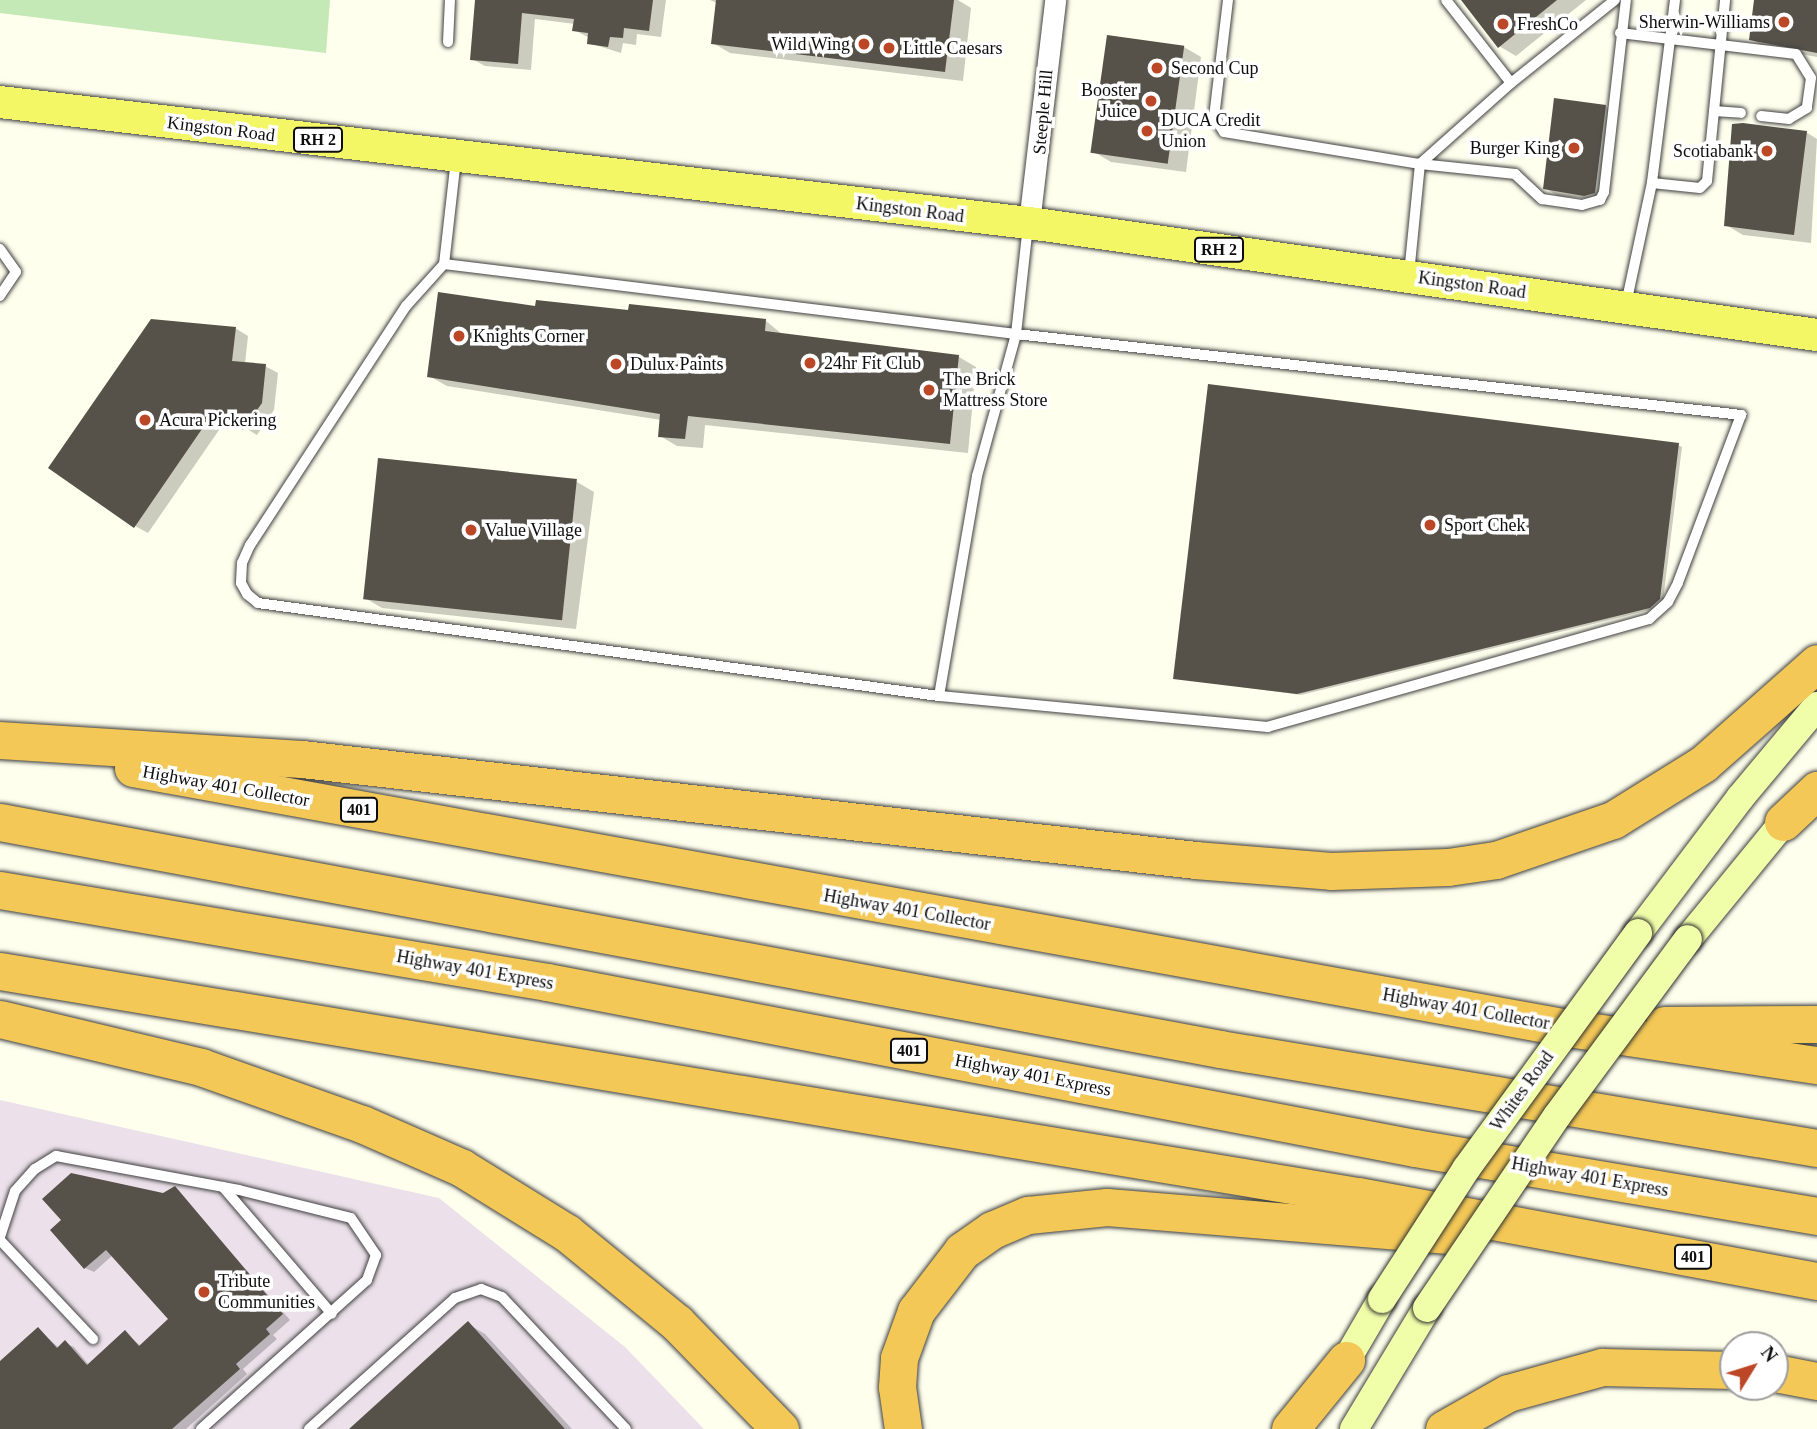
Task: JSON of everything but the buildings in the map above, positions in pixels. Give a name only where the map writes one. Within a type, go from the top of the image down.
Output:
[{"type":"highway","points":[[0,742],[302,759],[1195,860],[1331,871],[1448,867],[1496,860],[1564,840],[1623,815],[1703,764],[1817,663]]},
{"type":"highway","name":"Highway 401 Collector","points":[[0,742],[1569,1028],[1817,1065]]},
{"type":"highway","points":[[1783,822],[1817,790]]},
{"type":"highway","points":[[0,822],[1220,1049],[1817,1148]]},
{"type":"highway","name":"Highway 401 Express","points":[[0,890],[533,979],[1401,1145],[1817,1216]]},
{"type":"highway","name":"401","points":[[0,971],[1568,1234],[1817,1281]]},
{"type":"highway","points":[[0,1019],[201,1067],[362,1124],[462,1168],[567,1233],[667,1315],[780,1429]]},
{"type":"highway","points":[[1569,1028],[1778,1021],[1817,1024]]},
{"type":"highway","points":[[902,1429],[897,1387],[899,1358],[916,1311],[962,1251],[992,1230],[1028,1214],[1107,1207],[1494,1239],[1568,1234]]},
{"type":"highway","points":[[1290,1429],[1346,1360]]},
{"type":"highway","points":[[1444,1429],[1508,1393],[1602,1367],[1719,1370]]},
{"type":"highway","points":[[1789,1376],[1817,1381]]},
{"type":"main road","name":"Kingston Road","points":[[0,102],[1029,223],[1817,335]]},
{"type":"main road","name":"Whites Road","points":[[1307,1429],[1382,1299],[1466,1169],[1740,798],[1817,706]]},
{"type":"main road","points":[[1354,1429],[1427,1308],[1557,1116],[1688,939],[1817,781]]},
{"type":"street","name":"Steeple Hill","points":[[1029,223],[1055,0]]},
{"type":"lane","points":[[448,42],[450,0]]},
{"type":"lane","points":[[1228,0],[1214,117],[1224,132],[1420,164],[1515,174],[1529,183],[1542,199],[1582,205],[1600,200],[1619,33],[1626,0]]},
{"type":"lane","points":[[1446,0],[1511,83]]},
{"type":"lane","points":[[1409,277],[1420,164],[1511,83],[1615,0]]},
{"type":"lane","points":[[1625,308],[1651,183],[1675,0]]},
{"type":"lane","points":[[1651,183],[1700,188],[1707,181],[1725,0]]},
{"type":"lane","points":[[1619,33],[1796,54],[1808,68],[1807,108],[1789,119],[1761,116]]},
{"type":"lane","points":[[1714,111],[1741,113]]},
{"type":"lane","points":[[444,264],[1016,334],[1741,415],[1678,583],[1668,602],[1649,619],[1268,727],[939,696],[258,603],[247,594],[241,583],[242,563],[250,545],[406,306],[444,264],[457,156]]},
{"type":"lane","points":[[939,696],[977,476],[1016,334],[1029,223]]},
{"type":"lane","points":[[0,249],[16,272],[0,296]]},
{"type":"lane","points":[[93,1339],[0,1239],[15,1191],[35,1168],[56,1156],[223,1187],[351,1217],[376,1255],[367,1280],[201,1429]]},
{"type":"lane","points":[[223,1187],[332,1314]]},
{"type":"lane","points":[[309,1429],[455,1298],[481,1290],[502,1297],[626,1429]]},
{"type":"shaded area","points":[[0,1100],[439,1198],[625,1347],[704,1429],[0,1429]]},
{"type":"green space","points":[[0,0],[330,0],[326,53],[0,13]]},
{"type":"place","name":"Sherwin-Williams","points":[[1784,22]]},
{"type":"place","name":"FreshCo","points":[[1503,24]]},
{"type":"place","name":"Wild Wing","points":[[864,44]]},
{"type":"place","name":"Little Caesars","points":[[889,48]]},
{"type":"place","name":"Second Cup","points":[[1157,68]]},
{"type":"place","name":"Booster Juice","points":[[1151,101]]},
{"type":"place","name":"DUCA Credit Union","points":[[1147,131]]},
{"type":"place","name":"Burger King","points":[[1574,148]]},
{"type":"place","name":"Scotiabank","points":[[1767,151]]},
{"type":"place","name":"Knights Corner","points":[[459,336]]},
{"type":"place","name":"24hr Fit Club","points":[[810,363]]},
{"type":"place","name":"Dulux Paints","points":[[616,364]]},
{"type":"place","name":"The Brick Mattress Store","points":[[929,390]]},
{"type":"place","name":"Acura Pickering","points":[[145,420]]},
{"type":"place","name":"Sport Chek","points":[[1430,525]]},
{"type":"place","name":"Value Village","points":[[471,530]]},
{"type":"place","name":"Tribute Communities","points":[[204,1292]]}]
